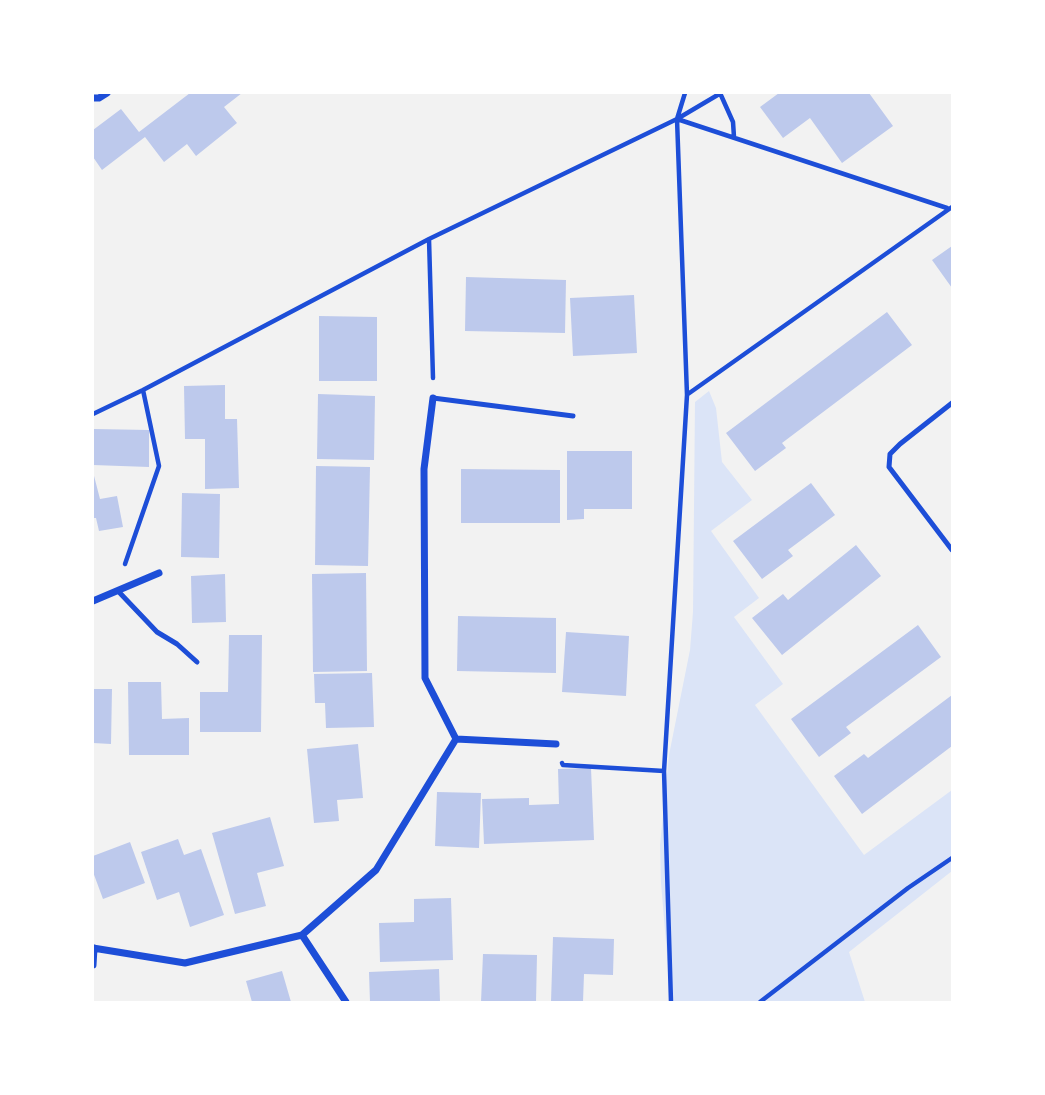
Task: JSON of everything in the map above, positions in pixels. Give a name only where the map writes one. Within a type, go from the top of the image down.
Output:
[{"type":"street","points":[[93,97],[99,98],[107,93]]},
{"type":"street","points":[[433,398],[424,469],[425,678],[456,739]]},
{"type":"street","points":[[93,601],[159,573]]},
{"type":"street","points":[[456,739],[556,744]]},
{"type":"street","points":[[93,965],[93,948],[184,963],[302,935],[376,870],[456,739]]},
{"type":"street","points":[[302,935],[346,1002]]},
{"type":"lane","points":[[433,398],[573,416]]},
{"type":"lane","points":[[952,403],[890,454],[889,467],[952,551]]},
{"type":"lane","points":[[118,591],[158,632],[197,662]]},
{"type":"path","points":[[671,1002],[664,771],[687,395],[677,119],[685,93]]},
{"type":"path","points":[[93,414],[429,239],[677,119],[720,93],[733,122],[734,137]]},
{"type":"path","points":[[677,119],[950,207]]},
{"type":"path","points":[[687,395],[950,207]]},
{"type":"path","points":[[429,239],[433,398]]},
{"type":"path","points":[[118,591],[159,466],[143,390]]},
{"type":"path","points":[[556,744],[563,765],[664,771]]},
{"type":"path","points":[[760,1002],[908,888],[952,858]]},
{"type":"shaded area","points":[[709,391],[716,408],[722,462],[752,500],[711,531],[759,598],[734,617],[783,684],[755,705],[864,855],[952,790],[952,871],[849,952],[865,1002],[671,1002],[660,845],[669,755],[690,650],[693,612],[695,402]]},
{"type":"building","points":[[190,93],[242,93],[224,107],[237,123],[196,156],[187,144],[164,162],[145,137],[102,170],[93,157],[93,130],[121,109],[139,132]]},
{"type":"building","points":[[779,93],[869,93],[893,126],[842,163],[810,118],[783,138],[760,107]]},
{"type":"building","points":[[952,246],[952,288],[932,260]]},
{"type":"building","points":[[466,277],[566,280],[565,333],[465,331]]},
{"type":"building","points":[[634,295],[637,353],[573,356],[570,298]]},
{"type":"building","points":[[887,312],[912,345],[782,443],[786,448],[755,471],[726,433]]},
{"type":"building","points":[[319,316],[377,317],[377,381],[319,381]]},
{"type":"building","points":[[225,385],[225,419],[237,419],[239,488],[205,489],[205,439],[185,439],[184,386]]},
{"type":"building","points":[[318,394],[375,396],[374,460],[317,459]]},
{"type":"building","points":[[94,429],[149,430],[149,467],[93,465]]},
{"type":"building","points":[[567,451],[632,451],[632,509],[584,509],[584,519],[567,520]]},
{"type":"building","points":[[316,466],[370,467],[368,566],[315,565]]},
{"type":"building","points":[[461,469],[560,470],[560,523],[461,523]]},
{"type":"building","points":[[93,472],[100,499],[117,496],[123,527],[99,531],[96,518],[93,518]]},
{"type":"building","points":[[811,483],[835,515],[788,550],[793,556],[762,579],[733,541]]},
{"type":"building","points":[[182,493],[220,494],[219,558],[181,557]]},
{"type":"building","points":[[856,545],[881,576],[782,655],[752,618],[783,594],[788,600]]},
{"type":"building","points":[[366,573],[367,671],[313,672],[312,574]]},
{"type":"building","points":[[225,574],[226,622],[192,623],[191,576]]},
{"type":"building","points":[[458,616],[556,618],[556,673],[457,671]]},
{"type":"building","points":[[918,625],[941,657],[846,727],[851,733],[819,757],[791,719]]},
{"type":"building","points":[[566,632],[629,636],[626,696],[562,692]]},
{"type":"building","points":[[229,635],[262,635],[261,732],[200,732],[200,692],[228,692]]},
{"type":"building","points":[[372,673],[374,727],[326,728],[325,703],[315,703],[314,674]]},
{"type":"building","points":[[128,682],[161,682],[162,719],[189,718],[189,755],[129,755]]},
{"type":"building","points":[[93,689],[112,689],[111,744],[93,743]]},
{"type":"building","points":[[952,695],[952,746],[862,814],[834,776],[864,754],[868,758]]},
{"type":"building","points":[[358,744],[363,798],[337,800],[339,821],[314,823],[307,749]]},
{"type":"building","points":[[591,768],[594,840],[484,844],[482,799],[529,798],[529,805],[559,804],[558,769]]},
{"type":"building","points":[[437,792],[481,793],[479,848],[435,846]]},
{"type":"building","points":[[270,817],[284,866],[257,873],[266,906],[235,914],[212,833]]},
{"type":"building","points":[[178,839],[184,855],[201,849],[224,915],[190,927],[179,892],[157,900],[141,852]]},
{"type":"building","points":[[130,842],[145,883],[103,899],[93,872],[93,856]]},
{"type":"building","points":[[451,898],[453,960],[380,962],[379,923],[414,922],[414,899]]},
{"type":"building","points":[[553,937],[614,939],[613,975],[584,974],[583,1002],[551,1002]]},
{"type":"building","points":[[483,954],[537,955],[536,1002],[481,1002]]},
{"type":"building","points":[[439,969],[440,1002],[370,1002],[369,972]]},
{"type":"building","points":[[282,971],[291,1002],[252,1002],[246,981]]}]
